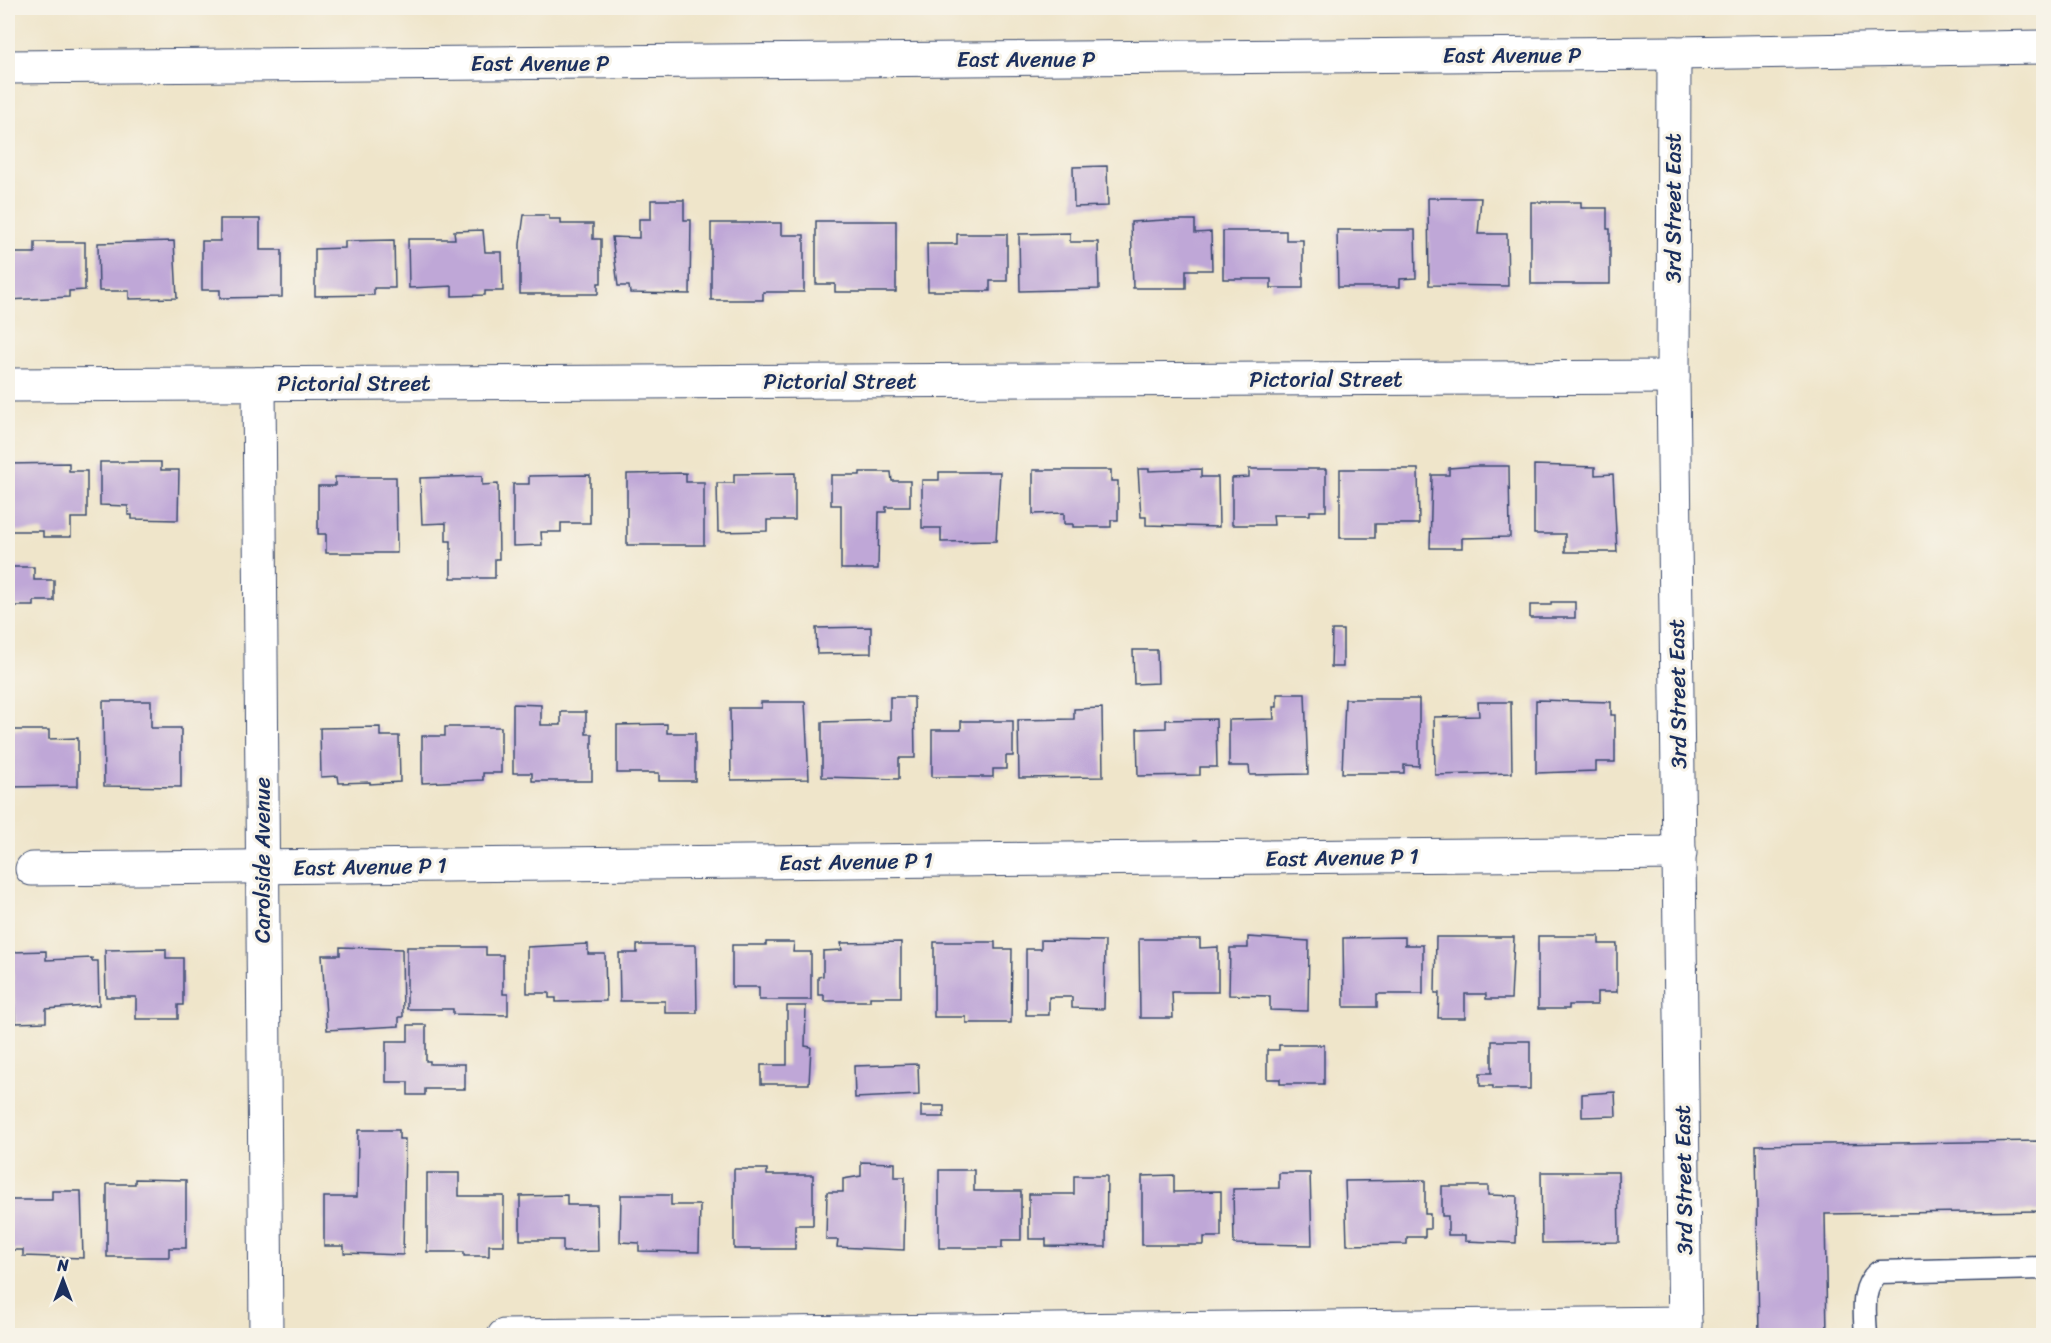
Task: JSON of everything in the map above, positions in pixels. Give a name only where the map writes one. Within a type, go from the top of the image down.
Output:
[{"type":"street","name":"East Avenue P","points":[[8,67],[1674,53],[2043,47]]},
{"type":"street","name":"3rd Street East","points":[[1674,53],[1673,377],[1685,1329]]},
{"type":"street","name":"Pictorial Street","points":[[8,385],[1673,377]]},
{"type":"street","name":"Carolside Avenue","points":[[259,384],[266,1335]]},
{"type":"street","name":"East Avenue P 1","points":[[32,868],[1680,853]]},
{"type":"street","points":[[504,1335],[1685,1329]]},
{"type":"lane","points":[[1866,1335],[1865,1294],[1870,1279],[1879,1272],[2043,1268]]},
{"type":"building","points":[[1107,166],[1108,206],[1074,207],[1073,167]]},
{"type":"building","points":[[1428,198],[1481,198],[1478,234],[1507,234],[1508,286],[1429,285]]},
{"type":"building","points":[[651,200],[684,200],[684,220],[691,220],[690,294],[630,293],[629,286],[618,286],[612,237],[639,238],[639,219],[651,219]]},
{"type":"building","points":[[1531,202],[1581,202],[1581,208],[1607,208],[1607,229],[1610,229],[1610,284],[1531,284]]},
{"type":"building","points":[[524,215],[549,215],[549,219],[561,219],[561,224],[593,224],[593,239],[601,239],[601,283],[598,283],[598,294],[520,294],[520,244]]},
{"type":"building","points":[[220,219],[260,219],[260,250],[282,250],[282,297],[220,298],[220,290],[202,290],[202,241],[220,241]]},
{"type":"building","points":[[1195,220],[1195,233],[1211,232],[1212,270],[1186,270],[1186,288],[1133,288],[1131,222]]},
{"type":"building","points":[[816,221],[896,221],[896,292],[835,292],[835,284],[816,284]]},
{"type":"building","points":[[711,223],[781,223],[781,235],[804,235],[804,292],[763,292],[763,300],[711,300]]},
{"type":"building","points":[[483,230],[485,252],[502,252],[503,291],[485,291],[485,295],[452,296],[452,286],[409,288],[408,239],[455,239],[454,231]]},
{"type":"building","points":[[1337,230],[1415,230],[1416,278],[1400,279],[1400,287],[1338,287]]},
{"type":"building","points":[[1223,231],[1286,231],[1286,240],[1303,240],[1303,288],[1271,288],[1271,279],[1223,279]]},
{"type":"building","points":[[1070,233],[1070,242],[1098,242],[1099,289],[1020,291],[1019,234]]},
{"type":"building","points":[[957,234],[1007,234],[1007,281],[990,281],[990,291],[928,291],[927,244],[957,244]]},
{"type":"building","points":[[394,240],[395,288],[374,288],[374,295],[315,296],[315,249],[345,248],[345,241]]},
{"type":"building","points":[[174,241],[177,298],[129,299],[129,291],[99,291],[98,243]]},
{"type":"building","points":[[35,242],[85,242],[85,290],[69,291],[69,297],[8,300],[8,253],[35,253]]},
{"type":"building","points":[[100,462],[161,462],[161,470],[179,470],[178,520],[132,519],[132,515],[128,515],[128,506],[100,505]]},
{"type":"building","points":[[69,463],[69,471],[87,471],[87,518],[71,518],[71,537],[43,537],[43,531],[10,531],[8,464]]},
{"type":"building","points":[[1534,465],[1595,467],[1595,475],[1613,474],[1617,552],[1565,552],[1565,534],[1534,534]]},
{"type":"building","points":[[1509,466],[1510,537],[1462,538],[1462,548],[1430,548],[1432,475],[1449,475],[1449,468]]},
{"type":"building","points":[[1138,469],[1149,469],[1149,471],[1201,469],[1201,477],[1218,477],[1219,527],[1146,525],[1146,517],[1141,517]]},
{"type":"building","points":[[1249,469],[1326,469],[1326,511],[1310,511],[1310,515],[1273,515],[1274,525],[1232,525],[1232,478],[1249,477]]},
{"type":"building","points":[[1340,469],[1418,469],[1419,524],[1375,524],[1375,538],[1340,538]]},
{"type":"building","points":[[1033,470],[1111,470],[1111,481],[1118,481],[1118,520],[1111,520],[1111,527],[1073,527],[1073,524],[1064,524],[1064,513],[1033,514]]},
{"type":"building","points":[[860,472],[891,472],[892,481],[910,481],[910,507],[886,507],[886,512],[879,512],[878,569],[841,569],[841,505],[831,505],[831,475],[860,475]]},
{"type":"building","points":[[939,472],[1000,472],[996,541],[941,542],[941,528],[922,528],[922,480],[939,480]]},
{"type":"building","points":[[686,473],[686,482],[704,482],[704,545],[627,545],[627,474]]},
{"type":"building","points":[[795,473],[795,520],[767,520],[767,531],[718,532],[717,483],[734,483],[734,474]]},
{"type":"building","points":[[590,475],[590,523],[561,523],[561,532],[541,532],[542,545],[513,546],[513,484],[529,484],[529,476]]},
{"type":"building","points":[[482,476],[482,485],[498,484],[499,559],[495,559],[495,578],[451,578],[451,541],[446,541],[446,523],[422,524],[420,478]]},
{"type":"building","points":[[335,477],[396,477],[397,553],[326,553],[326,534],[318,534],[318,486],[335,486]]},
{"type":"building","points":[[8,567],[34,567],[34,580],[54,580],[54,601],[34,601],[34,606],[8,606]]},
{"type":"building","points":[[1551,602],[1575,602],[1575,618],[1530,618],[1530,605],[1551,605]]},
{"type":"building","points":[[871,627],[871,653],[817,654],[816,628]]},
{"type":"building","points":[[1332,630],[1343,630],[1343,667],[1331,667]]},
{"type":"building","points":[[1133,650],[1157,650],[1158,683],[1134,684]]},
{"type":"building","points":[[1277,694],[1305,694],[1308,774],[1250,775],[1249,766],[1229,766],[1229,720],[1274,719],[1273,707],[1277,707]]},
{"type":"building","points":[[890,697],[914,697],[915,758],[899,758],[899,779],[822,777],[822,722],[890,720]]},
{"type":"building","points":[[1345,699],[1419,699],[1419,766],[1404,765],[1404,773],[1342,773]]},
{"type":"building","points":[[1536,700],[1611,702],[1611,715],[1615,715],[1615,762],[1596,762],[1596,771],[1536,773]]},
{"type":"building","points":[[103,701],[151,701],[151,728],[181,728],[181,787],[104,786]]},
{"type":"building","points":[[761,702],[805,702],[809,779],[731,780],[730,708],[761,708]]},
{"type":"building","points":[[1478,702],[1511,702],[1512,773],[1435,775],[1434,717],[1479,716]]},
{"type":"building","points":[[513,704],[541,705],[541,725],[561,725],[561,712],[586,712],[586,734],[592,734],[592,781],[532,781],[532,773],[513,773]]},
{"type":"building","points":[[1102,708],[1103,777],[1019,778],[1018,720],[1074,719],[1074,709]]},
{"type":"building","points":[[1216,719],[1217,767],[1200,767],[1200,775],[1138,776],[1137,729],[1166,728],[1166,720]]},
{"type":"building","points":[[961,721],[1013,721],[1013,756],[1006,756],[1006,769],[993,769],[993,777],[932,777],[932,730],[961,730]]},
{"type":"building","points":[[667,724],[667,733],[695,733],[695,781],[659,781],[659,773],[617,773],[617,725]]},
{"type":"building","points":[[380,727],[380,736],[399,736],[400,782],[339,783],[338,776],[321,777],[320,728]]},
{"type":"building","points":[[445,727],[501,727],[501,773],[483,773],[483,780],[422,783],[422,736],[445,736]]},
{"type":"building","points":[[8,730],[49,730],[49,739],[78,738],[78,786],[8,787]]},
{"type":"building","points":[[1538,936],[1599,936],[1599,944],[1617,944],[1617,992],[1597,992],[1597,1005],[1569,1005],[1569,1009],[1538,1009]]},
{"type":"building","points":[[1248,937],[1309,941],[1308,1011],[1270,1010],[1270,996],[1229,995],[1230,948],[1248,948]]},
{"type":"building","points":[[1405,937],[1405,945],[1423,945],[1423,994],[1377,994],[1377,1007],[1344,1007],[1343,938]]},
{"type":"building","points":[[1436,937],[1514,937],[1511,999],[1486,999],[1486,994],[1465,994],[1465,1018],[1438,1018],[1439,993],[1435,993]]},
{"type":"building","points":[[1139,939],[1200,939],[1200,948],[1218,947],[1218,992],[1172,992],[1173,1018],[1140,1018]]},
{"type":"building","points":[[1041,940],[1105,941],[1104,1009],[1072,1008],[1072,997],[1049,997],[1049,1015],[1026,1015],[1026,949],[1041,949]]},
{"type":"building","points":[[766,942],[794,942],[793,952],[811,952],[811,1000],[759,1000],[759,987],[732,987],[732,945],[766,945]]},
{"type":"building","points":[[901,942],[901,997],[870,997],[870,1001],[824,1001],[824,995],[818,995],[818,977],[823,976],[823,951],[842,950],[841,943]]},
{"type":"building","points":[[934,942],[995,942],[995,949],[1012,949],[1011,1023],[966,1023],[966,1017],[934,1017]]},
{"type":"building","points":[[588,944],[588,954],[605,954],[606,1001],[556,1002],[556,998],[549,998],[549,993],[527,993],[527,947]]},
{"type":"building","points":[[637,945],[696,945],[697,1013],[665,1013],[665,1001],[620,1001],[619,953],[637,953]]},
{"type":"building","points":[[340,947],[402,949],[403,1017],[399,1017],[399,1026],[327,1030],[322,955],[340,955]]},
{"type":"building","points":[[407,947],[486,947],[486,955],[503,955],[503,994],[508,994],[508,1015],[453,1014],[453,1009],[407,1009]]},
{"type":"building","points":[[166,949],[166,958],[183,958],[183,1005],[178,1005],[178,1019],[136,1019],[136,997],[106,997],[105,950]]},
{"type":"building","points":[[46,951],[46,960],[92,958],[92,961],[98,961],[99,1005],[46,1009],[46,1022],[15,1023],[12,952]]},
{"type":"building","points":[[787,1006],[806,1006],[805,1046],[811,1047],[809,1084],[761,1084],[761,1065],[787,1065]]},
{"type":"building","points":[[408,1025],[426,1025],[426,1061],[430,1061],[430,1064],[465,1064],[465,1089],[425,1089],[425,1095],[408,1095],[408,1082],[386,1082],[386,1041],[408,1041]]},
{"type":"building","points":[[1492,1041],[1530,1041],[1530,1089],[1493,1089],[1493,1086],[1480,1086],[1480,1073],[1492,1073]]},
{"type":"building","points":[[1279,1045],[1324,1045],[1324,1084],[1280,1084],[1280,1079],[1267,1079],[1267,1050],[1279,1050]]},
{"type":"building","points":[[918,1064],[919,1095],[855,1098],[854,1066]]},
{"type":"building","points":[[1615,1092],[1616,1116],[1582,1117],[1582,1094]]},
{"type":"building","points":[[921,1106],[944,1106],[944,1117],[921,1117]]},
{"type":"building","points":[[358,1130],[399,1130],[399,1139],[405,1139],[403,1255],[344,1253],[344,1246],[324,1246],[324,1197],[357,1197]]},
{"type":"building","points":[[2044,1141],[2044,1211],[1825,1214],[1827,1336],[1759,1336],[1756,1145]]},
{"type":"building","points":[[861,1162],[895,1163],[895,1177],[905,1177],[904,1250],[837,1247],[838,1240],[826,1240],[827,1192],[843,1192],[843,1179],[861,1176]]},
{"type":"building","points":[[734,1169],[767,1169],[767,1175],[813,1175],[813,1225],[795,1225],[795,1249],[734,1249]]},
{"type":"building","points":[[939,1170],[974,1170],[974,1191],[1021,1191],[1021,1240],[1002,1240],[1002,1248],[939,1248]]},
{"type":"building","points":[[1541,1172],[1618,1172],[1619,1242],[1542,1243]]},
{"type":"building","points":[[427,1173],[459,1173],[459,1196],[504,1196],[504,1245],[489,1245],[489,1256],[464,1256],[464,1252],[427,1252]]},
{"type":"building","points":[[1279,1173],[1310,1173],[1312,1245],[1234,1244],[1233,1189],[1279,1188]]},
{"type":"building","points":[[1174,1175],[1174,1192],[1221,1191],[1221,1237],[1204,1237],[1204,1245],[1142,1245],[1142,1176]]},
{"type":"building","points":[[1074,1176],[1107,1176],[1106,1247],[1046,1246],[1046,1239],[1029,1239],[1029,1194],[1074,1194]]},
{"type":"building","points":[[135,1179],[186,1180],[186,1248],[169,1248],[169,1257],[107,1257],[107,1184],[135,1184]]},
{"type":"building","points":[[1425,1180],[1425,1214],[1430,1214],[1430,1229],[1425,1229],[1425,1237],[1407,1237],[1407,1244],[1347,1245],[1345,1181]]},
{"type":"building","points":[[1442,1186],[1488,1186],[1488,1195],[1517,1196],[1516,1243],[1465,1241],[1465,1235],[1448,1235],[1448,1216],[1442,1216]]},
{"type":"building","points":[[52,1191],[81,1191],[83,1258],[23,1256],[23,1250],[8,1250],[8,1200],[52,1200]]},
{"type":"building","points":[[567,1195],[567,1205],[597,1205],[598,1251],[563,1252],[563,1240],[520,1240],[520,1196]]},
{"type":"building","points":[[621,1195],[671,1195],[671,1205],[700,1205],[699,1252],[639,1251],[639,1243],[620,1242]]}]
